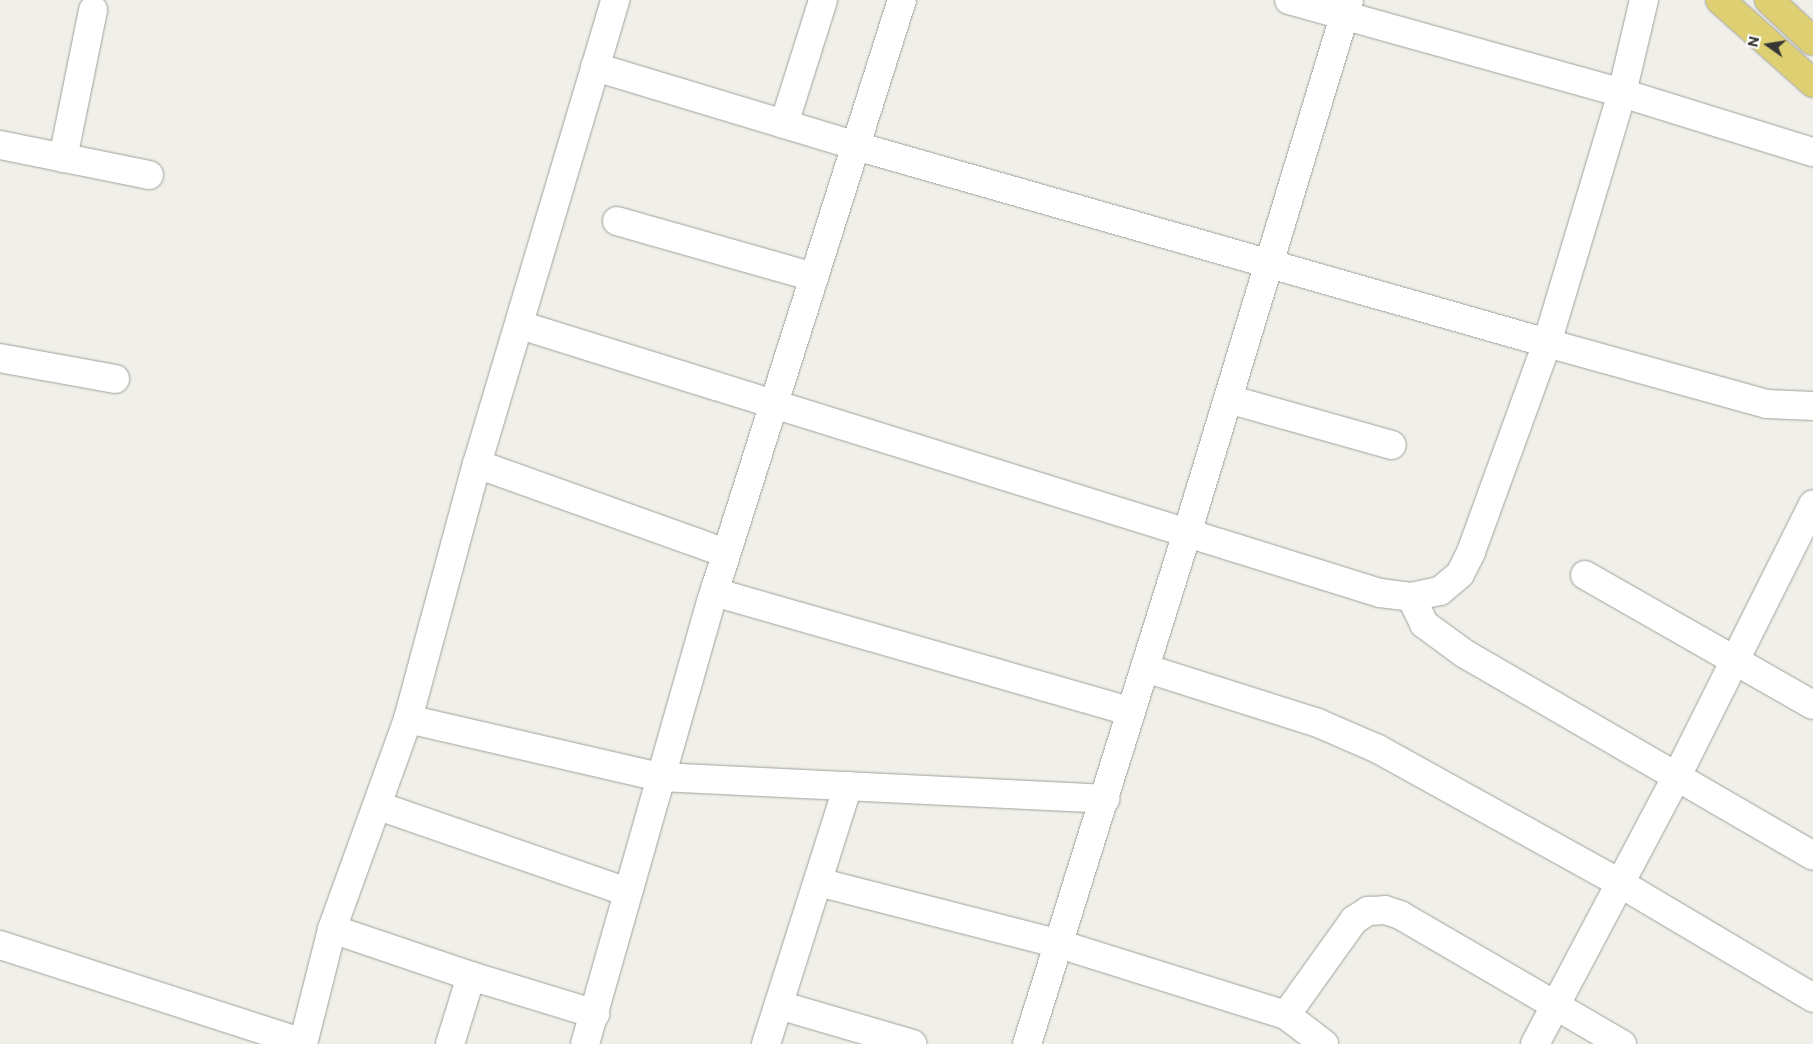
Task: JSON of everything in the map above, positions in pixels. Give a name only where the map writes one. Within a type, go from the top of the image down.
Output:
[{"type":"highway","points":[[1769,0],[1813,41]]},
{"type":"highway","points":[[1734,4],[1813,83]]},
{"type":"street","points":[[6,947],[303,1043],[332,928],[379,806],[408,719],[477,464],[520,325],[615,0]]},
{"type":"street","points":[[784,124],[823,0]]},
{"type":"street","points":[[585,1044],[595,1014],[659,777],[714,592],[902,0]]},
{"type":"street","points":[[1288,0],[1346,8],[1813,152]]},
{"type":"street","points":[[520,325],[1188,530],[1380,593],[1411,597],[1440,591],[1460,574],[1547,342],[1622,93],[1644,0]]},
{"type":"street","points":[[1027,1044],[1188,530],[1346,8]]},
{"type":"street","points":[[63,158],[93,10]]},
{"type":"street","points":[[596,67],[856,146],[1268,265],[1767,404],[1813,406]]},
{"type":"street","points":[[0,145],[149,175]]},
{"type":"street","points":[[617,221],[814,277]]},
{"type":"street","points":[[0,358],[116,378]]},
{"type":"street","points":[[1228,399],[1392,445]]},
{"type":"street","points":[[477,464],[726,553]]},
{"type":"street","points":[[1535,1044],[1556,1007],[1618,882],[1676,778],[1735,660],[1804,544],[1813,504]]},
{"type":"street","points":[[1585,575],[1813,705]]},
{"type":"street","points":[[714,592],[1130,711]]},
{"type":"street","points":[[1411,597],[1424,624],[1440,638],[1676,778],[1813,856]]},
{"type":"street","points":[[1145,668],[1318,722],[1350,736],[1618,882],[1813,998]]},
{"type":"street","points":[[408,719],[659,777],[1105,799]]},
{"type":"street","points":[[766,1044],[848,786]]},
{"type":"street","points":[[379,806],[628,892]]},
{"type":"street","points":[[818,882],[1059,944],[1286,1015],[1324,1044]]},
{"type":"street","points":[[1286,1015],[1354,920],[1368,911],[1385,910],[1400,915],[1622,1044]]},
{"type":"street","points":[[332,928],[471,976],[595,1014]]},
{"type":"street","points":[[450,1044],[471,976]]},
{"type":"street","points":[[779,1005],[912,1044]]}]
